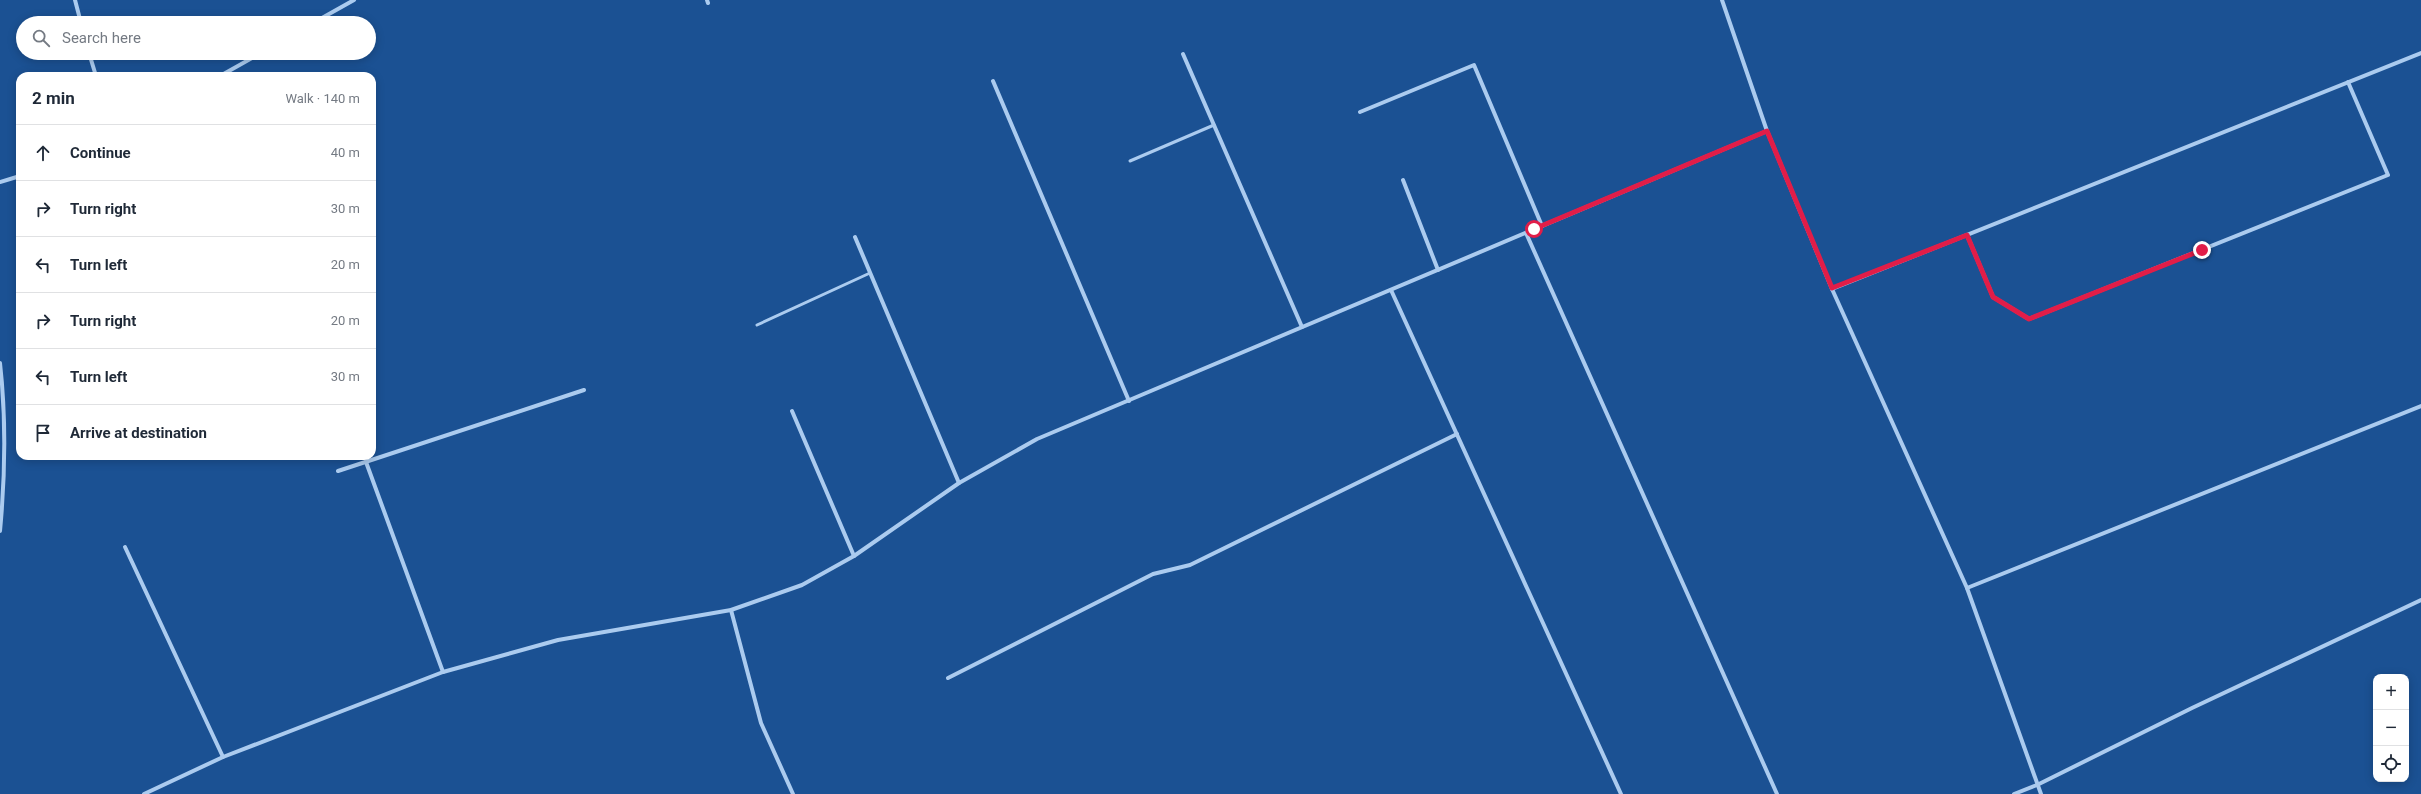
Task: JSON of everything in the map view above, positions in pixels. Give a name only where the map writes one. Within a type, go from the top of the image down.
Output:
[{"type":"street","points":[[75,0],[79,16]]},
{"type":"street","points":[[326,16],[354,0]]},
{"type":"street","points":[[1722,0],[1767,131],[1832,288],[1966,588],[2041,794]]},
{"type":"street","points":[[1832,288],[2421,53]]},
{"type":"street","points":[[1183,54],[1302,327]]},
{"type":"street","points":[[92,60],[95,72]]},
{"type":"street","points":[[227,72],[248,60]]},
{"type":"street","points":[[1360,112],[1474,65],[1542,226]]},
{"type":"street","points":[[993,81],[1129,401]]},
{"type":"street","points":[[1967,235],[1993,297],[2029,319],[2037,316],[2388,175],[2348,82]]},
{"type":"street","points":[[144,794],[223,757],[443,672],[558,640],[731,610],[802,585],[854,556],[959,483],[1037,439],[1767,131]]},
{"type":"street","points":[[0,182],[16,177]]},
{"type":"street","points":[[1403,180],[1438,270]]},
{"type":"street","points":[[1526,233],[1777,794]]},
{"type":"street","points":[[855,237],[959,483]]},
{"type":"street","points":[[1392,290],[1621,794]]},
{"type":"street","points":[[0,363],[2,385],[3,501],[0,531]]},
{"type":"street","points":[[376,459],[584,390]]},
{"type":"street","points":[[1966,588],[2421,406]]},
{"type":"street","points":[[792,411],[854,556]]},
{"type":"street","points":[[948,678],[1153,574],[1190,565],[1457,434]]},
{"type":"street","points":[[338,471],[372,460]]},
{"type":"street","points":[[366,462],[443,672]]},
{"type":"street","points":[[125,547],[223,757]]},
{"type":"street","points":[[2014,794],[2037,785],[2192,708],[2421,600]]},
{"type":"street","points":[[731,610],[761,723],[793,794]]},
{"type":"lane","points":[[1130,161],[1214,125]]},
{"type":"lane","points":[[757,325],[870,273]]},
{"type":"route","points":[[1534,229],[1767,131],[1832,288],[1967,235],[1993,297],[2029,319],[2202,250]]}]
